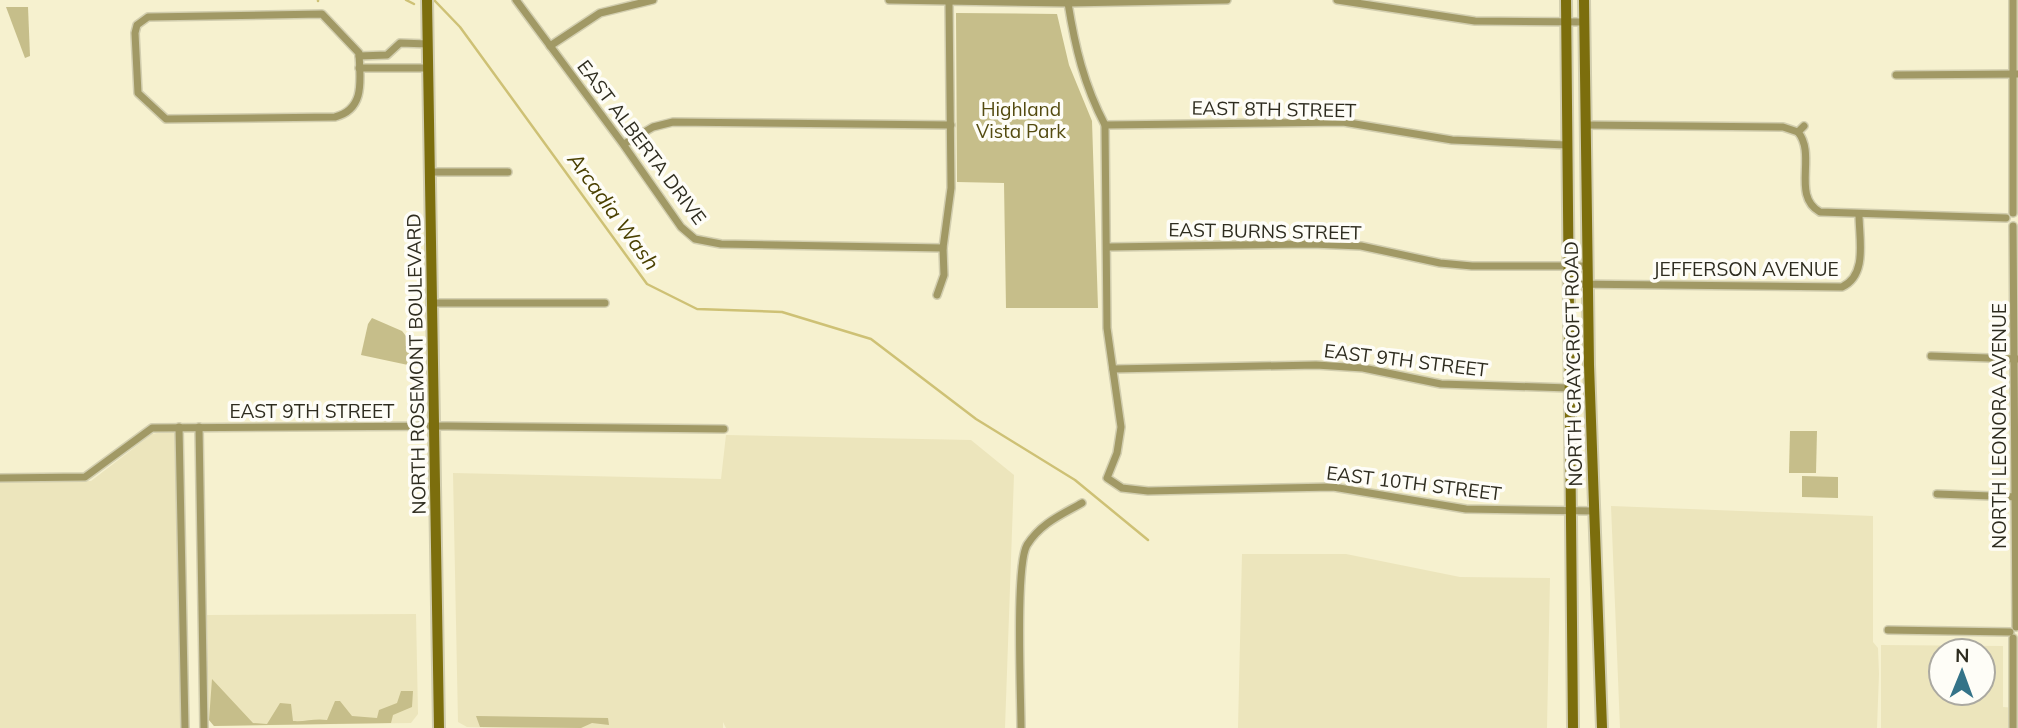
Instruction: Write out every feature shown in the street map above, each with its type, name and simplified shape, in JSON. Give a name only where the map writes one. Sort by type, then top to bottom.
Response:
[{"type":"main road","name":"NORTH CRAYCROFT ROAD","points":[[1566,0],[1573,728]]},
{"type":"main road","name":"NORTH CRAYCROFT ROAD","points":[[1584,0],[1588,285],[1602,728]]},
{"type":"main road","name":"NORTH ROSEMONT BOULEVARD","points":[[427,4],[439,728]]},
{"type":"street","name":"EAST ALBERTA DRIVE","points":[[516,0],[624,144],[681,227],[695,239],[721,244],[943,248]]},
{"type":"street","points":[[550,46],[600,13],[653,0]]},
{"type":"street","points":[[889,0],[1068,3],[1227,0]]},
{"type":"street","points":[[1337,0],[1475,21],[1584,22]]},
{"type":"street","points":[[1586,125],[1801,129],[1806,148],[1805,190],[1810,203],[1821,212],[2006,218],[2015,214],[2014,0]]},
{"type":"street","points":[[937,295],[944,275],[943,248],[951,188],[949,2]]},
{"type":"street","points":[[1068,3],[1076,55],[1091,97],[1105,125],[1107,328],[1113,369]]},
{"type":"street","points":[[321,14],[359,56],[359,68],[358,102],[351,111],[335,117],[166,119],[137,91],[137,26],[141,20],[154,15],[321,14]]},
{"type":"street","points":[[359,56],[387,55],[400,43],[428,44]]},
{"type":"street","points":[[393,50],[393,68]]},
{"type":"street","points":[[359,68],[429,68]]},
{"type":"street","points":[[1896,75],[2016,74]]},
{"type":"street","points":[[351,111],[356,118]]},
{"type":"street","points":[[624,144],[653,127],[673,122],[951,125]]},
{"type":"street","name":"EAST 8TH STREET","points":[[1105,125],[1343,122],[1452,140],[1567,145]]},
{"type":"street","points":[[430,172],[508,172]]},
{"type":"street","name":"JEFFERSON AVENUE","points":[[1570,284],[1842,286],[1850,283],[1859,271],[1858,215]]},
{"type":"street","points":[[2006,218],[2008,224],[2015,225]]},
{"type":"street","name":"NORTH LEONORA AVENUE","points":[[2013,728],[2015,225]]},
{"type":"street","name":"EAST BURNS STREET","points":[[1108,247],[1312,244],[1361,246],[1440,263],[1472,266],[1588,266]]},
{"type":"street","points":[[432,303],[605,303]]},
{"type":"street","points":[[1931,356],[2016,359]]},
{"type":"street","name":"EAST 9TH STREET","points":[[1113,369],[1316,365],[1363,368],[1453,385],[1569,388]]},
{"type":"street","name":"EAST 10TH STREET","points":[[1113,369],[1121,427],[1117,453],[1107,478],[1122,488],[1147,491],[1334,486],[1466,509],[1594,511]]},
{"type":"street","name":"EAST 9TH STREET","points":[[0,478],[85,477],[152,428],[435,426],[724,429]]},
{"type":"street","points":[[180,427],[185,728]]},
{"type":"street","points":[[199,427],[204,728]]},
{"type":"street","points":[[1937,494],[2016,497]]},
{"type":"street","points":[[1021,728],[1021,578],[1026,548],[1042,525],[1082,503]]},
{"type":"street","points":[[1888,630],[2015,632]]},
{"type":"shaded area","points":[[177,431],[182,728],[0,728],[0,482],[91,481],[152,434]]},
{"type":"shaded area","points":[[726,435],[971,440],[1014,475],[1005,728],[726,728],[723,722],[723,728],[511,728],[467,727],[458,722],[453,473],[721,479]]},
{"type":"shaded area","points":[[1611,506],[1873,516],[1873,642],[1878,648],[1879,674],[1877,728],[1620,728]]},
{"type":"shaded area","points":[[1242,554],[1346,554],[1460,577],[1550,578],[1547,728],[1238,728]]},
{"type":"shaded area","points":[[416,614],[418,714],[411,723],[214,726],[209,720],[207,615]]},
{"type":"shaded area","points":[[1881,645],[1927,645],[1927,707],[1997,707],[1997,646],[2003,646],[2003,707],[2018,708],[2018,728],[1881,728]]},
{"type":"green space","points":[[6,7],[28,7],[30,56],[25,58]]},
{"type":"green space","name":"Highland Vista Park","points":[[956,13],[1057,14],[1069,65],[1092,121],[1098,308],[1006,308],[1004,183],[957,182]]},
{"type":"green space","points":[[372,318],[402,331],[410,341],[408,365],[361,355],[368,324]]},
{"type":"green space","points":[[1790,431],[1817,431],[1816,473],[1789,473]]},
{"type":"green space","points":[[1802,476],[1838,477],[1838,498],[1802,497]]},
{"type":"green space","points":[[212,679],[253,723],[267,724],[280,703],[291,704],[293,721],[327,720],[335,701],[340,701],[352,716],[377,718],[379,710],[397,703],[401,691],[413,691],[412,707],[393,715],[391,723],[214,726],[209,720]]},
{"type":"green space","points":[[476,716],[608,718],[609,725],[592,723],[581,728],[480,727]]},
{"type":"waterway","points":[[406,0],[414,4]]},
{"type":"waterway","name":"Arcadia Wash","points":[[434,0],[460,27],[647,284],[697,309],[782,312],[871,339],[976,419],[1075,480],[1148,540]]}]
